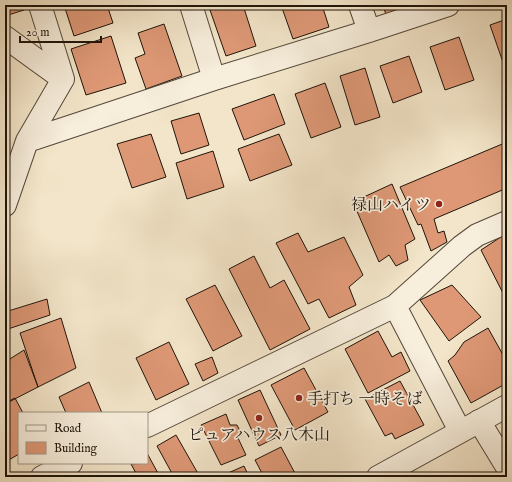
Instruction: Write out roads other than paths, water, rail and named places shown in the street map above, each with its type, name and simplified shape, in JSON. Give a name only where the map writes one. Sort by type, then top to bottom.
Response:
[{"type":"street","points":[[5,205],[27,141],[63,79],[40,5]]},
{"type":"street","points":[[191,5],[214,79]]},
{"type":"street","points":[[360,5],[368,31]]},
{"type":"street","points":[[27,141],[214,79],[448,5]]},
{"type":"street","points":[[5,37],[63,79]]},
{"type":"street","points":[[148,426],[394,306],[462,246],[477,235],[507,222]]},
{"type":"street","points":[[394,306],[460,431]]},
{"type":"street","points":[[378,477],[507,406]]},
{"type":"street","points":[[479,421],[507,467]]},
{"type":"street","points":[[42,477],[69,464]]},
{"type":"place","name":"禄山ハイツ","points":[[439,204]]},
{"type":"place","name":"手打ち 一時そば","points":[[299,398]]},
{"type":"place","name":"ピュアハウス八木山","points":[[259,418]]}]
